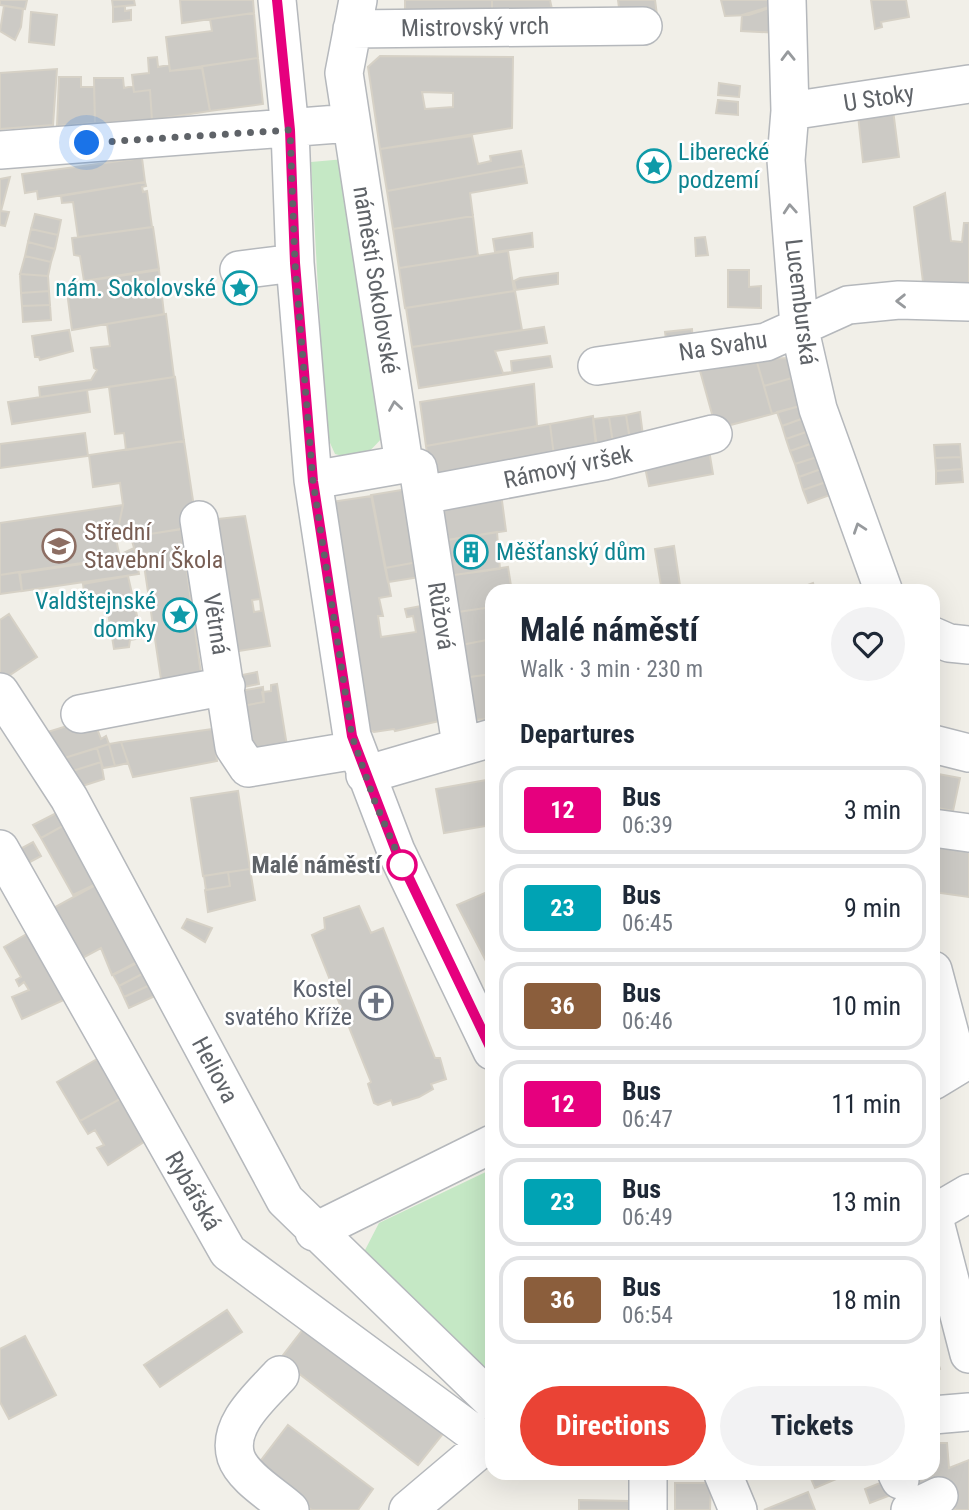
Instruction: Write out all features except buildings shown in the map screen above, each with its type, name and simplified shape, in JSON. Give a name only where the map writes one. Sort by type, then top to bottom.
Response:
[{"type":"street","points":[[277,0],[290,130],[295,263],[315,491],[360,762],[396,851],[485,1036]]},
{"type":"street","name":"Lucemburská","points":[[787,0],[790,111],[786,160],[799,326],[818,409],[881,584]]},
{"type":"street","name":"Mistrovský vrch","points":[[351,123],[344,73],[355,14],[643,26]]},
{"type":"street","name":"U Stoky","points":[[790,111],[969,84]]},
{"type":"street","points":[[0,150],[290,130],[351,123]]},
{"type":"street","name":"náměstí Sokolovské","points":[[351,123],[416,482]]},
{"type":"street","points":[[239,270],[295,263]]},
{"type":"street","name":"Na Svahu","points":[[597,366],[766,342],[848,305],[899,300],[969,302]]},
{"type":"street","name":"Rámový vršek","points":[[315,491],[604,461],[713,434]]},
{"type":"street","name":"Růžová","points":[[416,482],[476,742]]},
{"type":"street","name":"Větrná","points":[[200,520],[234,747],[248,768],[360,762]]},
{"type":"street","points":[[940,639],[969,645]]},
{"type":"street","name":"Větrná","points":[[80,715],[226,687]]},
{"type":"street","name":"Heliova","points":[[0,692],[69,798],[285,1200],[314,1232],[485,1394]]},
{"type":"street","points":[[360,762],[476,742]]},
{"type":"street","points":[[940,746],[969,753]]},
{"type":"street","points":[[940,829],[969,833]]},
{"type":"street","name":"Rybářská","points":[[0,849],[228,1252],[485,1438]]},
{"type":"street","points":[[940,1004],[953,1068]]},
{"type":"street","points":[[314,1232],[485,1147]]},
{"type":"street","points":[[940,1210],[969,1193]]},
{"type":"street","points":[[940,1241],[969,1354]]},
{"type":"street","points":[[279,1375],[245,1414],[236,1437],[236,1458],[251,1477],[290,1510]]},
{"type":"street","points":[[940,1415],[969,1412]]},
{"type":"street","points":[[408,1510],[485,1444]]},
{"type":"street","points":[[648,1480],[648,1510]]},
{"type":"street","points":[[726,1480],[738,1510]]},
{"type":"green space","points":[[345,159],[382,438],[366,454],[351,458],[335,454],[326,434],[311,162]]},
{"type":"green space","points":[[485,1172],[485,1380],[364,1252],[379,1223]]},
{"type":"bus line","name":"12","points":[[277,0],[290,130],[295,263],[313,481],[352,736],[375,802],[396,851],[485,1036]]},
{"type":"place","name":"Liberecké podzemí","points":[[654,166]]},
{"type":"place","name":"nám. Sokolovské","points":[[240,288]]},
{"type":"place","name":"Střední Stavební Škola","points":[[59,546]]},
{"type":"place","name":"Měšťanský dům","points":[[471,552]]},
{"type":"place","name":"Valdštejnské domky","points":[[180,615]]},
{"type":"place","name":"Malé náměstí","points":[[402,865]]},
{"type":"place","name":"Kostel svatého Kříže","points":[[376,1003]]},
{"type":"route","points":[[87,143],[290,130],[295,263],[313,481],[352,736],[375,802],[404,869],[402,865]]}]
